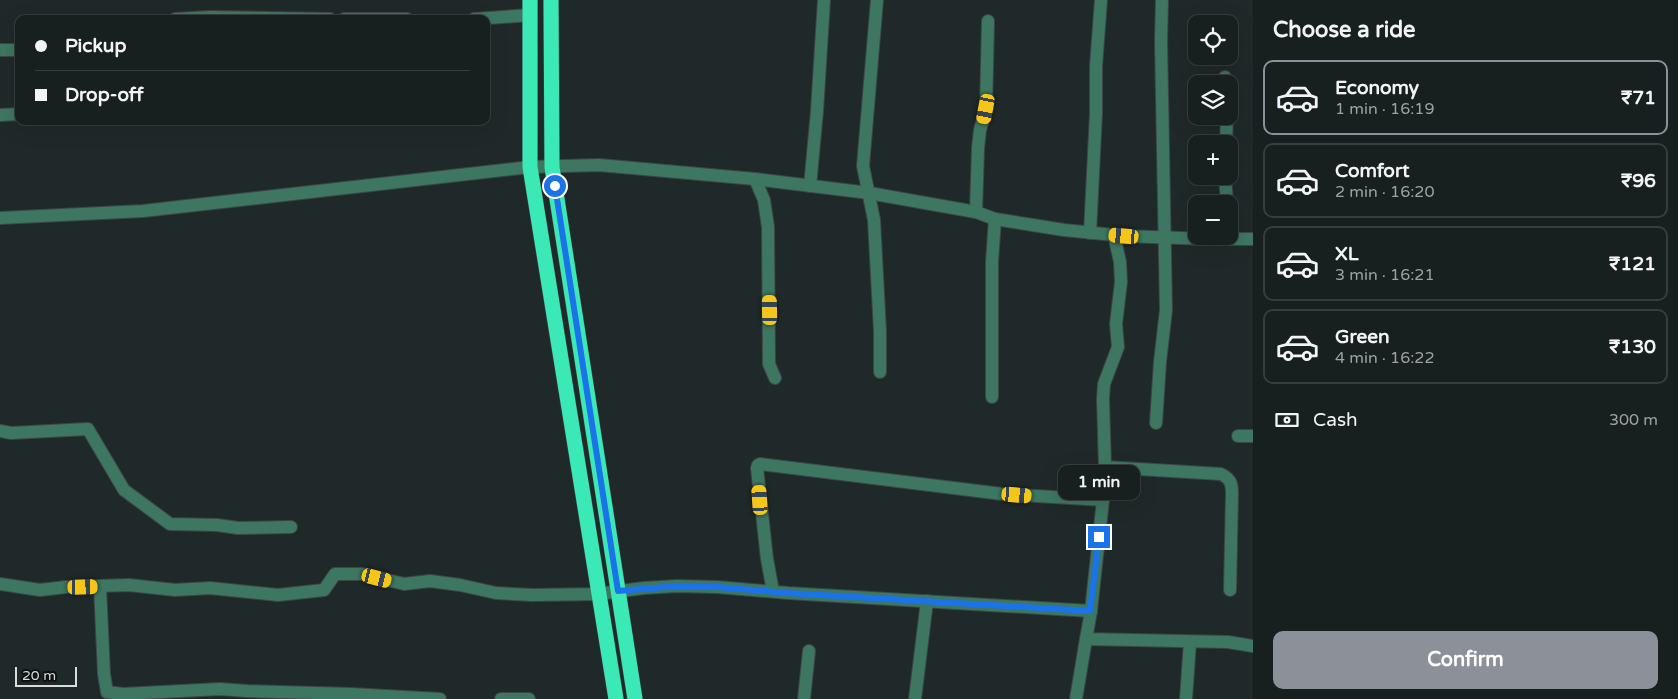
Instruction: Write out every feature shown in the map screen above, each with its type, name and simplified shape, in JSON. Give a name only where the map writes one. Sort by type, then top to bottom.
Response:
[{"type":"highway","points":[[551,0],[552,167],[635,699]]},
{"type":"highway","points":[[530,8],[530,168],[616,699]]},
{"type":"street","points":[[810,186],[824,0]]},
{"type":"street","points":[[877,0],[863,166],[874,220],[880,331],[880,372]]},
{"type":"street","points":[[1090,233],[1096,113],[1096,66],[1101,0]]},
{"type":"street","points":[[1156,423],[1166,310],[1162,0]]},
{"type":"street","points":[[490,16],[530,8]]},
{"type":"street","points":[[976,212],[978,148],[980,130],[986,109],[988,22]]},
{"type":"street","points":[[0,50],[15,50]]},
{"type":"street","points":[[0,115],[15,114]]},
{"type":"street","points":[[0,218],[143,211],[530,168],[599,165],[755,179],[869,192],[976,212],[995,219],[1090,233],[1188,238]]},
{"type":"street","points":[[755,179],[764,200],[768,227],[769,364],[775,378]]},
{"type":"street","points":[[992,397],[992,262],[995,219]]},
{"type":"street","points":[[1076,699],[1090,611],[1103,500],[1102,399],[1104,384],[1118,347],[1116,324],[1121,282],[1120,262],[1114,235]]},
{"type":"street","points":[[1238,239],[1253,239]]},
{"type":"street","points":[[0,431],[11,433],[88,429],[124,490],[170,524],[217,525],[238,528],[291,527]]},
{"type":"street","points":[[1238,436],[1253,436]]},
{"type":"street","points":[[773,591],[760,500],[757,468],[760,464],[1002,494],[1103,500]]},
{"type":"street","points":[[1104,467],[1221,474],[1227,477],[1232,483],[1230,590]]},
{"type":"street","points":[[0,584],[40,590],[66,587],[129,585],[175,590],[210,588],[278,595],[324,590],[335,574],[363,574],[404,584],[430,581],[496,593],[532,595],[598,594],[677,586],[717,587],[1090,611]]},
{"type":"street","points":[[100,587],[104,674],[107,692],[124,694],[220,689],[440,699]]},
{"type":"street","points":[[914,699],[927,601]]},
{"type":"street","points":[[1086,639],[1228,642],[1253,646]]},
{"type":"street","points":[[1186,699],[1190,642]]},
{"type":"street","points":[[804,699],[810,651]]},
{"type":"street","points":[[501,699],[529,699]]},
{"type":"route","points":[[555,186],[618,591],[677,586],[717,587],[1090,611],[1099,537]]}]
